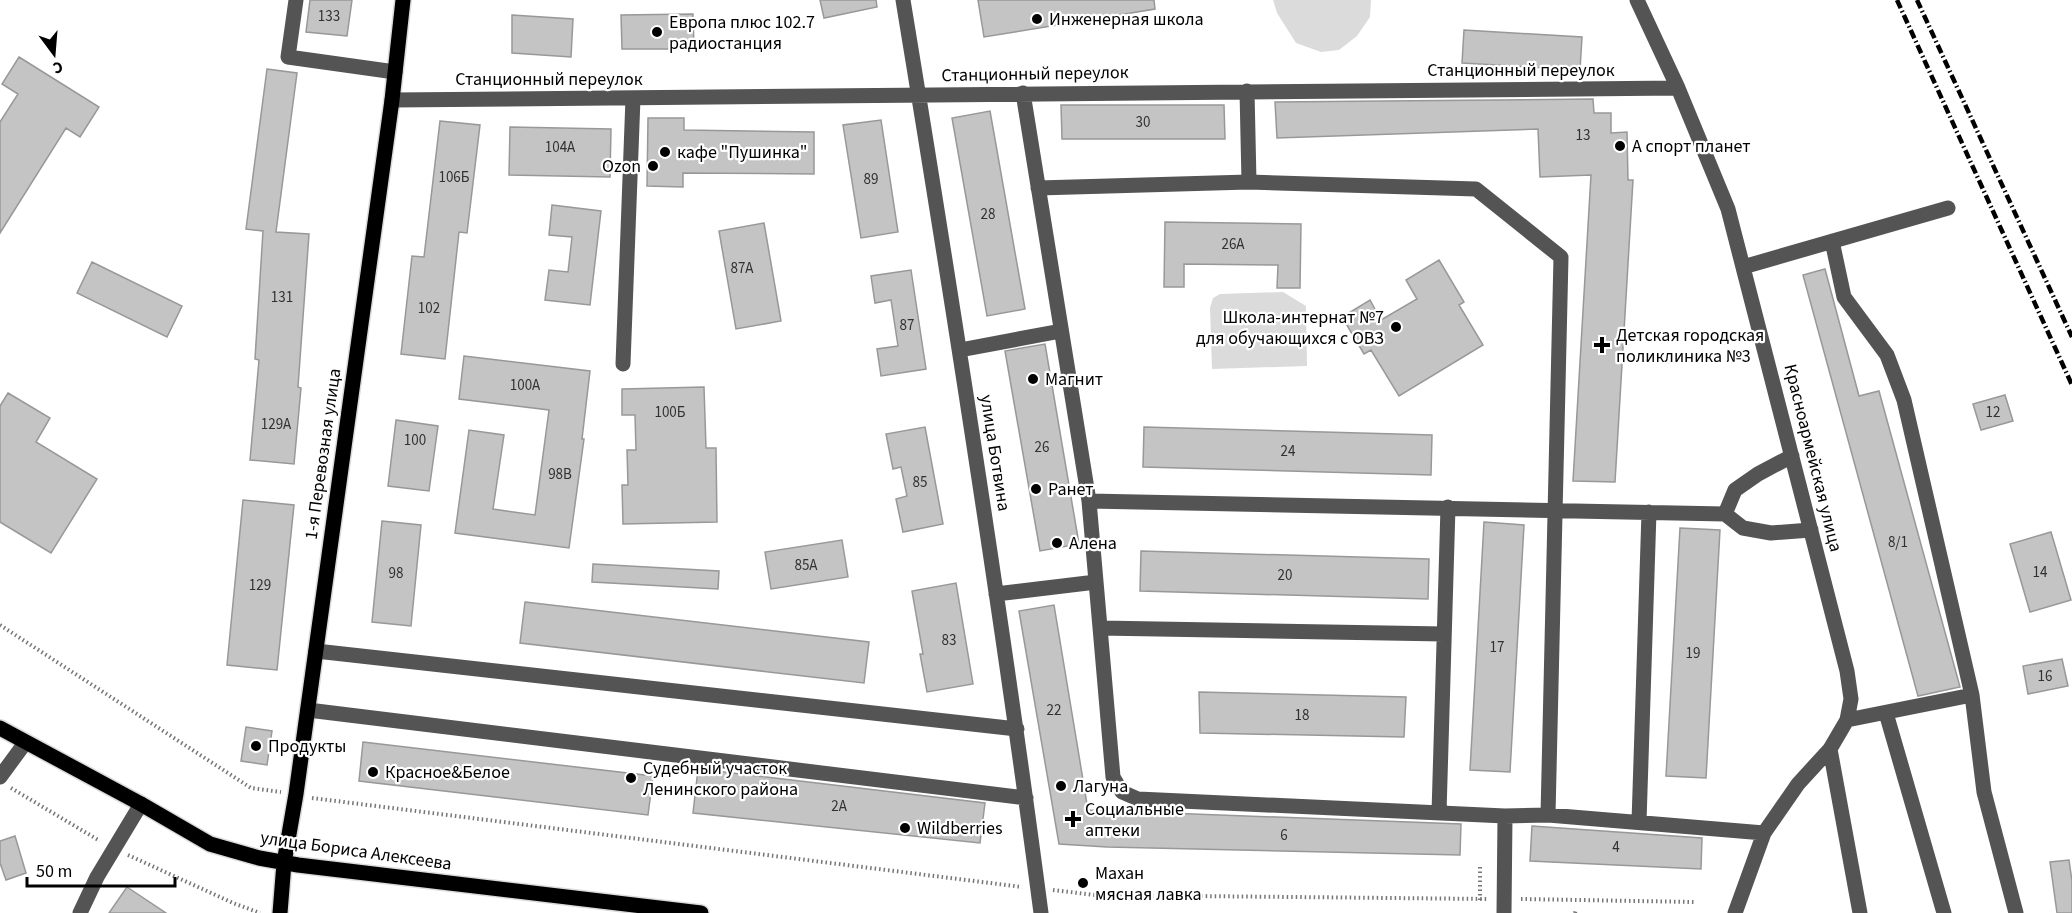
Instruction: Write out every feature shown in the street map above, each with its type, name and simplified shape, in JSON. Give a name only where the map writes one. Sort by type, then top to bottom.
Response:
[{"type":"main road","name":"1-я Перевозная улица","points":[[280,913],[285,863],[392,100],[403,0]]},
{"type":"main road","name":"улица Бориса Алексеева","points":[[0,728],[210,844],[259,858],[701,913]]},
{"type":"street","points":[[296,0],[288,57],[395,72]]},
{"type":"street","name":"улица Ботвина","points":[[903,0],[960,350],[1017,729],[1041,913]]},
{"type":"street","name":"Красноармейская улица","points":[[1637,0],[1678,88],[1728,209],[1847,671],[1851,699],[1847,720],[1830,748],[1798,784],[1764,833],[1735,913]]},
{"type":"street","name":"Станционный переулок","points":[[392,100],[1678,88]]},
{"type":"street","points":[[1247,91],[1249,182]]},
{"type":"street","points":[[1023,93],[1089,501],[1113,777],[1122,792],[1138,799],[1505,816],[1548,815],[1764,833]]},
{"type":"street","points":[[623,364],[633,98]]},
{"type":"street","points":[[1038,188],[1249,182],[1476,189],[1561,257],[1548,815]]},
{"type":"street","points":[[1743,267],[1948,208]]},
{"type":"street","points":[[1832,242],[1844,297],[1887,354],[1904,400],[1972,695],[1984,792],[2016,913]]},
{"type":"street","points":[[960,350],[1061,330]]},
{"type":"street","points":[[1725,514],[1735,490],[1758,474],[1792,456]]},
{"type":"street","points":[[1089,501],[1725,514],[1743,528],[1771,533],[1811,530]]},
{"type":"street","points":[[1439,813],[1448,507]]},
{"type":"street","points":[[1639,822],[1649,512]]},
{"type":"street","points":[[996,594],[1096,582]]},
{"type":"street","points":[[1100,628],[1444,634]]},
{"type":"street","points":[[316,651],[1017,729]]},
{"type":"street","points":[[1847,720],[1972,695]]},
{"type":"street","points":[[308,710],[1026,798]]},
{"type":"street","points":[[1886,713],[1944,913]]},
{"type":"street","points":[[0,777],[25,743]]},
{"type":"street","points":[[1830,748],[1860,913]]},
{"type":"street","points":[[80,913],[98,877],[141,804]]},
{"type":"street","points":[[1504,906],[1505,816]]},
{"type":"path","points":[[0,625],[251,788],[361,805],[1095,895],[1480,900],[1504,906],[1694,902]]},
{"type":"path","points":[[1480,864],[1480,900]]},
{"type":"shaded area","points":[[1273,0],[1371,0],[1370,17],[1357,36],[1339,50],[1321,52],[1296,43],[1277,13]]},
{"type":"shaded area","points":[[1283,292],[1306,306],[1307,366],[1212,369],[1210,308],[1213,298],[1220,294]]},
{"type":"building","points":[[310,0],[352,0],[347,36],[306,32]]},
{"type":"building","points":[[820,0],[876,0],[877,7],[824,18]]},
{"type":"building","name":"Инженерная школа","points":[[978,0],[1154,0],[1155,9],[984,37]]},
{"type":"building","name":"Европа плюс 102.7 радиостанция","points":[[693,14],[694,49],[622,49],[621,15]]},
{"type":"building","points":[[512,15],[573,19],[571,57],[512,53]]},
{"type":"building","points":[[1464,30],[1582,37],[1580,70],[1462,63]]},
{"type":"building","points":[[19,57],[99,107],[80,137],[66,128],[0,233],[0,122],[18,94],[2,84]]},
{"type":"building","points":[[267,69],[297,73],[276,232],[309,234],[298,387],[301,388],[294,464],[250,460],[259,360],[255,359],[263,231],[246,229]]},
{"type":"building","points":[[1593,99],[1594,113],[1611,113],[1611,133],[1627,132],[1628,180],[1633,180],[1615,482],[1573,481],[1591,175],[1540,177],[1538,129],[1277,138],[1275,102]]},
{"type":"building","points":[[1061,105],[1224,105],[1225,139],[1062,139]]},
{"type":"building","points":[[990,111],[1025,309],[987,316],[952,118]]},
{"type":"building","points":[[648,118],[684,118],[684,130],[814,132],[814,174],[683,173],[683,187],[647,186]]},
{"type":"building","points":[[881,120],[898,232],[861,238],[843,125]]},
{"type":"building","points":[[440,121],[480,125],[467,233],[459,232],[445,359],[401,354],[412,256],[424,257]]},
{"type":"building","points":[[510,127],[611,129],[610,177],[509,175]]},
{"type":"building","points":[[552,205],[601,211],[590,305],[545,300],[549,270],[568,272],[572,237],[549,235]]},
{"type":"building","points":[[1165,222],[1301,224],[1300,288],[1277,288],[1278,265],[1184,264],[1184,287],[1164,287]]},
{"type":"building","points":[[764,223],[781,321],[736,329],[719,231]]},
{"type":"building","name":"Школа-интернат №7 для обучающихся с ОВЗ","points":[[1439,260],[1464,302],[1459,305],[1483,345],[1399,396],[1371,350],[1364,354],[1342,317],[1370,300],[1381,320],[1417,299],[1406,280]]},
{"type":"building","points":[[92,262],[182,306],[167,337],[77,293]]},
{"type":"building","points":[[1825,269],[1859,396],[1879,391],[1960,687],[1918,696],[1803,275]]},
{"type":"building","points":[[911,270],[926,369],[881,376],[877,349],[898,346],[891,300],[875,303],[871,276]]},
{"type":"building","points":[[1045,344],[1079,544],[1040,551],[1005,351]]},
{"type":"building","points":[[464,356],[590,371],[582,439],[584,439],[569,548],[455,533],[469,430],[504,435],[493,509],[535,515],[549,410],[459,399]]},
{"type":"building","points":[[704,387],[706,448],[716,448],[717,522],[623,524],[622,485],[628,485],[627,450],[636,450],[635,415],[622,415],[622,389]]},
{"type":"building","points":[[8,393],[50,418],[36,442],[97,479],[51,553],[0,522],[0,406]]},
{"type":"building","points":[[2005,395],[2013,421],[1981,430],[1973,404]]},
{"type":"building","points":[[396,420],[438,426],[429,491],[388,486]]},
{"type":"building","points":[[925,427],[943,524],[903,532],[896,499],[907,496],[901,467],[893,469],[886,434]]},
{"type":"building","points":[[1144,427],[1432,435],[1431,475],[1143,467]]},
{"type":"building","points":[[243,500],[294,505],[277,670],[227,665]]},
{"type":"building","points":[[382,521],[421,525],[411,626],[372,622]]},
{"type":"building","points":[[1484,522],[1524,525],[1510,772],[1470,770]]},
{"type":"building","points":[[1680,528],[1720,530],[1706,778],[1666,776]]},
{"type":"building","points":[[2051,532],[2071,600],[2030,612],[2010,544]]},
{"type":"building","points":[[842,540],[848,577],[771,589],[765,552]]},
{"type":"building","points":[[1141,551],[1429,559],[1428,599],[1140,591]]},
{"type":"building","points":[[593,564],[719,571],[718,589],[592,582]]},
{"type":"building","points":[[956,583],[973,684],[927,692],[912,591]]},
{"type":"building","points":[[525,602],[869,642],[864,683],[520,643]]},
{"type":"building","points":[[1054,605],[1088,810],[1461,824],[1460,855],[1059,844],[1019,611]]},
{"type":"building","points":[[2062,659],[2068,686],[2028,694],[2023,666]]},
{"type":"building","points":[[1199,692],[1406,697],[1404,737],[1200,733]]},
{"type":"building","name":"Продукты","points":[[246,727],[272,731],[267,765],[241,761]]},
{"type":"building","points":[[363,742],[653,776],[648,815],[359,781]]},
{"type":"building","points":[[698,769],[985,803],[980,843],[693,813]]},
{"type":"building","points":[[1532,826],[1702,838],[1701,869],[1530,861]]},
{"type":"building","points":[[15,836],[26,873],[6,880],[0,863],[0,841]]},
{"type":"building","points":[[2069,860],[2072,881],[2072,913],[2057,913],[2050,862]]},
{"type":"building","points":[[127,887],[166,913],[109,913]]},
{"type":"railway","points":[[1897,0],[2072,385]]},
{"type":"railway","points":[[1917,0],[2072,337]]},
{"type":"place","name":"Инженерная школа","points":[[1037,19]]},
{"type":"place","name":"Европа плюс 102.7 радиостанция","points":[[657,32]]},
{"type":"place","name":"А спорт планет","points":[[1620,146]]},
{"type":"place","name":"кафе \"Пушинка\"","points":[[665,152]]},
{"type":"place","name":"Ozon","points":[[653,166]]},
{"type":"place","name":"Школа-интернат №7 для обучающихся с ОВЗ","points":[[1396,327]]},
{"type":"place","name":"Детская городская поликлиника №3","points":[[1602,345]]},
{"type":"place","name":"Магнит","points":[[1033,379]]},
{"type":"place","name":"Ранет","points":[[1036,489]]},
{"type":"place","name":"Алена","points":[[1057,543]]},
{"type":"place","name":"Продукты","points":[[256,746]]},
{"type":"place","name":"Красное&Белое","points":[[373,772]]},
{"type":"place","name":"Судебный участок Ленинского района","points":[[631,778]]},
{"type":"place","name":"Лагуна","points":[[1061,786]]},
{"type":"place","name":"Социальные аптеки","points":[[1073,819]]},
{"type":"place","name":"Wildberries","points":[[905,828]]},
{"type":"place","name":"Махан мясная лавка","points":[[1083,883]]}]
